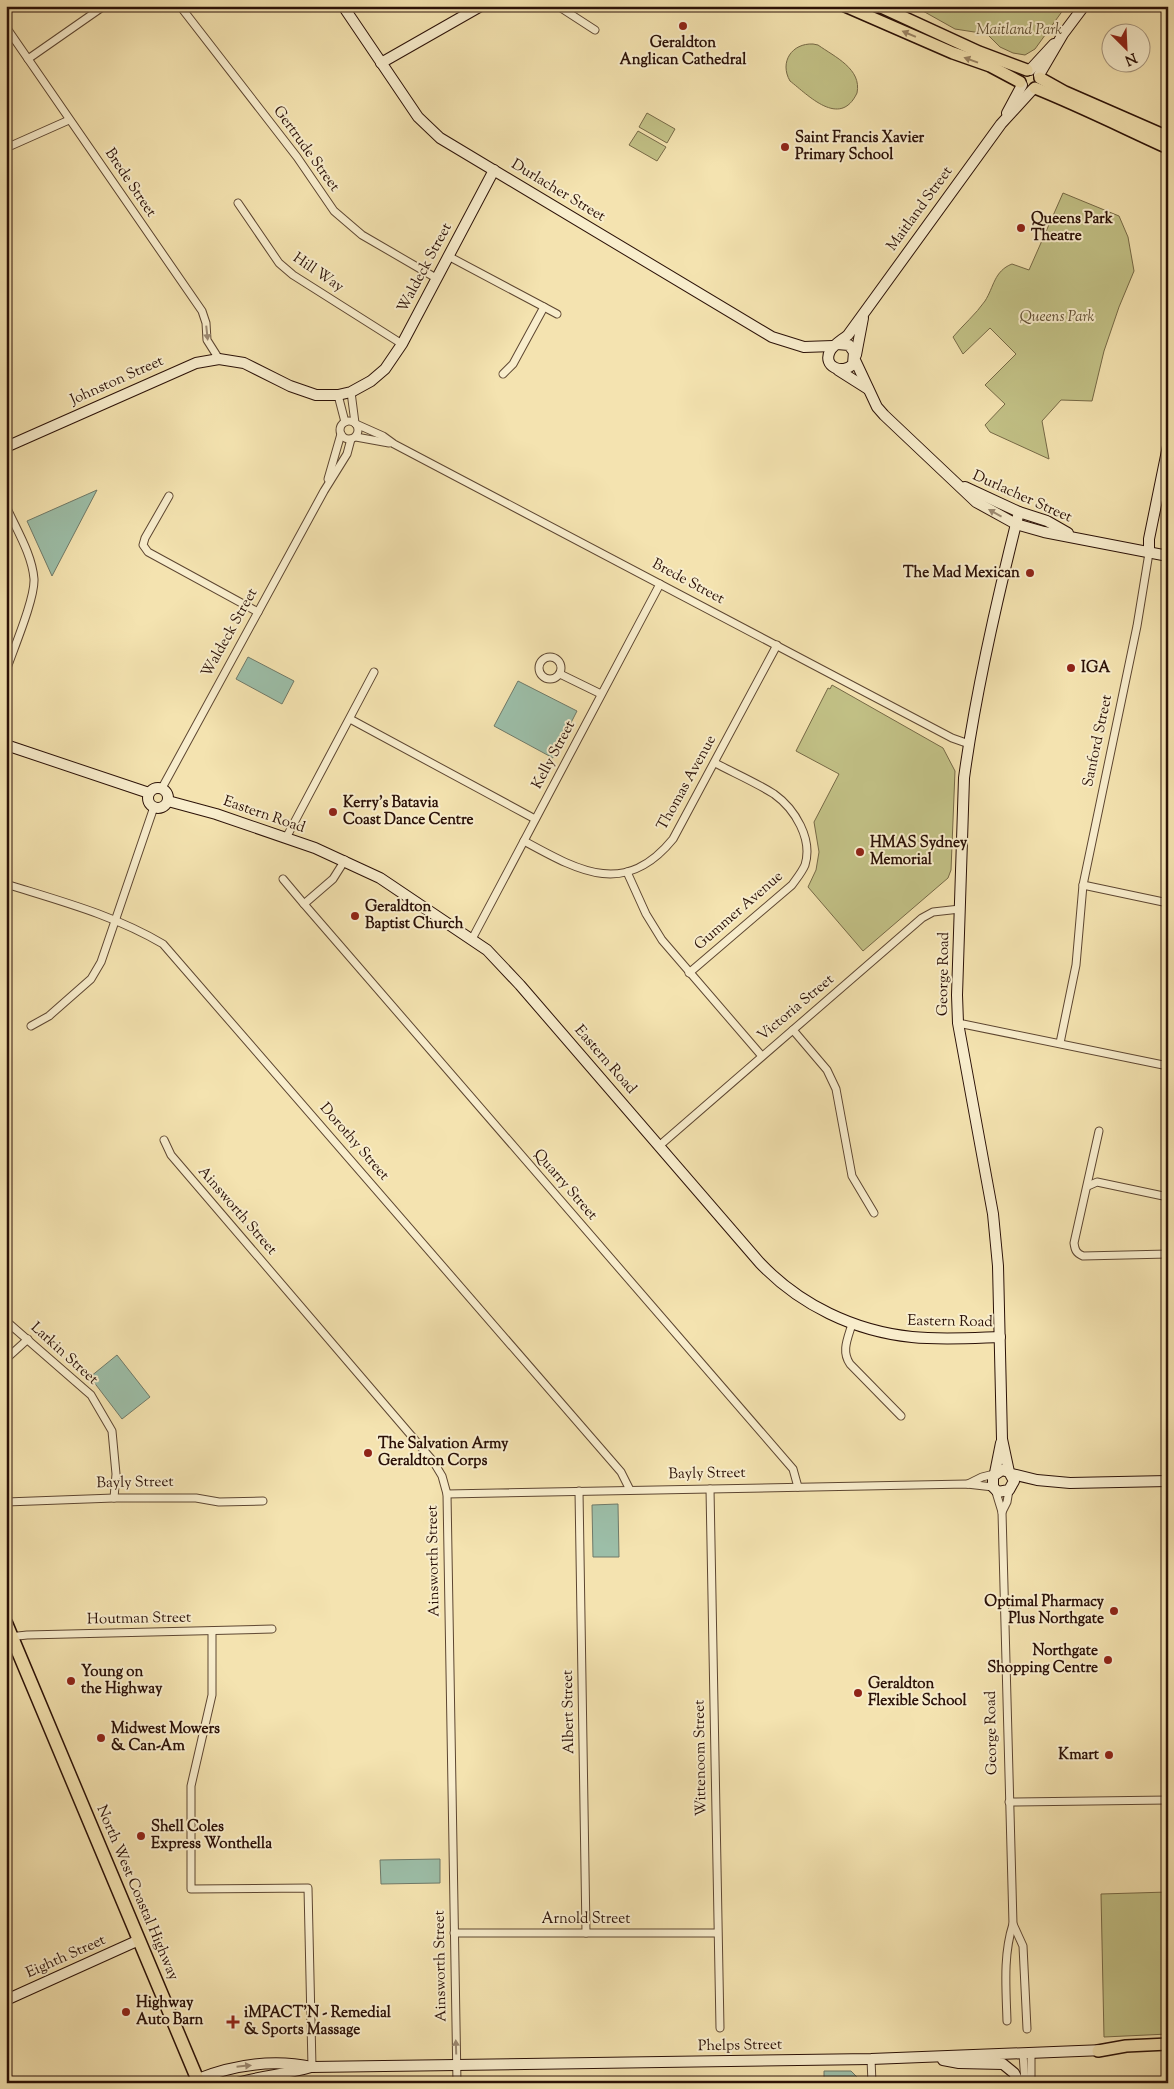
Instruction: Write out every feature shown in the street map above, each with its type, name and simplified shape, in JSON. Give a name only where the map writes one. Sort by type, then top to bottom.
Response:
[{"type":"highway","name":"North West Coastal Highway","points":[[6,1623],[8,1639],[80,1799],[198,2081]]},
{"type":"main road","name":"Durlacher Street","points":[[342,6],[418,117],[440,138],[772,337],[804,347],[829,361]]},
{"type":"main road","points":[[381,63],[482,6]]},
{"type":"main road","points":[[846,6],[953,53],[1065,92],[1168,137]]},
{"type":"main road","points":[[879,6],[979,52],[1085,112],[1168,148]]},
{"type":"main road","name":"Maitland Street","points":[[835,345],[848,335],[1084,6]]},
{"type":"main road","name":"Waldeck Street","points":[[351,392],[371,381],[385,369],[402,344],[494,170]]},
{"type":"main road","name":"Maitland Street","points":[[855,358],[864,312]]},
{"type":"main road","name":"Durlacher Street","points":[[804,347],[835,345]]},
{"type":"main road","points":[[835,345],[849,345],[855,358],[846,369],[838,370],[829,361],[829,353],[835,345]]},
{"type":"main road","name":"Durlacher Street","points":[[855,358],[877,407],[890,422],[976,502],[1016,524],[1044,532],[1168,556]]},
{"type":"main road","name":"Johnston Street","points":[[6,447],[196,363],[219,359],[244,363],[290,386],[316,395],[338,395]]},
{"type":"main road","name":"Durlacher Street","points":[[838,370],[868,389]]},
{"type":"main road","points":[[338,395],[351,392]]},
{"type":"main road","name":"Sanford Street","points":[[1149,553],[1149,540],[1168,446]]},
{"type":"main road","name":"Durlacher Street","points":[[957,484],[1019,512],[1047,521],[1074,537]]},
{"type":"main road","name":"George Road","points":[[1010,1473],[1002,1439],[998,1266],[993,1214],[958,1023],[957,995],[964,778],[969,744],[1019,512]]},
{"type":"main road","points":[[6,745],[149,793]]},
{"type":"main road","points":[[156,788],[162,788],[167,792],[168,801],[161,808],[154,807],[148,800],[149,793],[156,788]]},
{"type":"main road","name":"Eastern Road","points":[[168,801],[216,814],[344,860],[380,878],[487,950],[520,984],[772,1276],[809,1303],[852,1324],[913,1338],[1000,1337]]},
{"type":"main road","name":"George Road","points":[[995,1474],[1002,1439]]},
{"type":"main road","points":[[1037,1480],[1002,1492],[994,1488],[992,1479],[995,1474],[1002,1470],[1037,1480],[1070,1483],[1168,1481]]},
{"type":"main road","points":[[1010,1473],[1014,1481],[1010,1489]]},
{"type":"main road","name":"Eighth Street","points":[[6,2000],[138,1940]]},
{"type":"main road","points":[[1098,2050],[1126,2046],[1168,2044]]},
{"type":"main road","name":"Phelps Street","points":[[198,2081],[240,2066],[284,2064],[312,2067],[871,2058],[1168,2049]]},
{"type":"main road","points":[[927,2057],[959,2064],[1003,2064],[1014,2073],[1019,2083]]},
{"type":"main road","name":"Phelps Street","points":[[237,2083],[264,2076],[292,2073],[312,2067]]},
{"type":"street","points":[[28,58],[104,6]]},
{"type":"street","name":"Gertrude Street","points":[[180,6],[297,157],[334,211],[362,234],[436,278]]},
{"type":"street","points":[[558,6],[595,30]]},
{"type":"street","name":"Brede Street","points":[[6,26],[202,311],[206,322],[208,340],[219,359]]},
{"type":"street","points":[[6,148],[69,120]]},
{"type":"street","name":"Hill Way","points":[[238,203],[279,263],[293,275],[402,344]]},
{"type":"street","points":[[448,256],[557,314]]},
{"type":"street","points":[[503,374],[513,364],[544,307]]},
{"type":"street","points":[[345,422],[340,429],[341,434],[345,439],[353,438],[358,429],[355,424],[351,392]]},
{"type":"street","points":[[338,395],[345,422]]},
{"type":"street","points":[[345,422],[355,424]]},
{"type":"street","name":"Brede Street","points":[[355,424],[383,436],[394,444],[952,738],[969,744]]},
{"type":"street","name":"Waldeck Street","points":[[324,491],[341,434]]},
{"type":"street","name":"Brede Street","points":[[353,438],[394,444]]},
{"type":"street","name":"Waldeck Street","points":[[162,788],[324,491],[347,454],[353,438]]},
{"type":"street","points":[[169,496],[145,538],[143,545],[148,552],[258,612]]},
{"type":"street","points":[[6,506],[31,562],[34,580],[31,597],[6,671]]},
{"type":"street","name":"Sanford Street","points":[[1060,1043],[1076,965],[1083,885],[1137,626],[1149,553]]},
{"type":"street","name":"Kelly Street","points":[[472,939],[660,584]]},
{"type":"street","name":"Thomas Avenue","points":[[524,841],[571,866],[604,875],[627,872],[654,860],[673,839],[715,764],[777,645]]},
{"type":"street","points":[[286,838],[374,672]]},
{"type":"street","points":[[560,674],[601,694]]},
{"type":"street","points":[[350,720],[535,820]]},
{"type":"street","name":"Gummer Avenue","points":[[689,973],[792,884],[804,867],[806,858],[805,836],[800,824],[786,805],[775,795],[715,764]]},
{"type":"street","points":[[31,1026],[49,1016],[91,979],[101,962],[154,807]]},
{"type":"street","points":[[304,904],[333,879],[344,860]]},
{"type":"street","points":[[627,872],[653,927],[689,973],[761,1055]]},
{"type":"street","name":"Quarry Street","points":[[283,879],[793,1470],[798,1487]]},
{"type":"street","name":"Dorothy Street","points":[[6,884],[134,927],[163,944],[622,1472],[630,1490]]},
{"type":"street","points":[[1083,885],[1168,903]]},
{"type":"street","name":"Victoria Street","points":[[659,1146],[761,1055],[793,1030],[922,918],[933,912],[960,909]]},
{"type":"street","points":[[958,1023],[1168,1066]]},
{"type":"street","points":[[793,1030],[828,1070],[836,1089],[852,1176],[874,1213]]},
{"type":"street","points":[[1099,1131],[1074,1249],[1077,1254],[1083,1256],[1168,1253]]},
{"type":"street","name":"Ainsworth Street","points":[[164,1140],[171,1155],[433,1461],[442,1476],[447,1494],[457,2083]]},
{"type":"street","points":[[1088,1186],[1097,1182],[1168,1197]]},
{"type":"street","name":"Larkin Street","points":[[6,1321],[91,1395],[112,1431],[116,1474],[114,1498]]},
{"type":"street","points":[[852,1324],[844,1351],[846,1358],[901,1416]]},
{"type":"street","points":[[6,1359],[28,1339]]},
{"type":"street","name":"Bayly Street","points":[[967,1484],[982,1477],[995,1474]]},
{"type":"street","name":"Bayly Street","points":[[447,1494],[967,1484],[994,1488]]},
{"type":"street","name":"George Road","points":[[994,1488],[1002,1512],[1013,1924],[1008,1940],[1005,1977],[1007,2021]]},
{"type":"street","name":"Wittenoom Street","points":[[710,1489],[720,2028]]},
{"type":"street","name":"George Road","points":[[1002,1512],[1010,1489]]},
{"type":"street","name":"Albert Street","points":[[579,1491],[586,1933]]},
{"type":"street","name":"Bayly Street","points":[[6,1502],[114,1498],[196,1498],[219,1502],[263,1501]]},
{"type":"street","name":"Houtman Street","points":[[8,1639],[272,1629]]},
{"type":"street","points":[[212,1631],[212,1695],[191,1786],[191,1889],[308,1888],[312,2067]]},
{"type":"street","points":[[1009,1802],[1168,1800]]},
{"type":"street","name":"George Road","points":[[1013,1924],[1023,1946],[1027,2029]]},
{"type":"street","name":"Arnold Street","points":[[454,1933],[718,1932]]},
{"type":"street","points":[[1025,2083],[1027,2054]]},
{"type":"street","points":[[1027,2054],[1031,2083]]},
{"type":"street","points":[[871,2058],[872,2083]]},
{"type":"green space","name":"Maitland Park","points":[[914,6],[1066,6],[1035,49],[1025,55],[1013,53],[1000,47],[987,34],[955,29]]},
{"type":"green space","points":[[813,44],[818,45],[839,59],[851,70],[855,77],[857,93],[850,103],[842,108],[833,109],[824,106],[790,81],[786,67],[790,55],[799,47]]},
{"type":"green space","points":[[647,113],[675,129],[667,143],[639,127]]},
{"type":"green space","points":[[638,131],[666,147],[657,161],[629,145]]},
{"type":"green space","name":"Queens Park","points":[[1063,193],[1119,216],[1128,237],[1134,271],[1104,351],[1092,401],[1061,400],[1042,421],[1049,459],[990,432],[985,425],[1005,404],[985,385],[1016,354],[990,328],[963,354],[953,337],[985,301],[1001,271],[1012,264],[1029,270]]},
{"type":"green space","points":[[832,685],[943,748],[955,771],[951,870],[948,878],[863,951],[808,887],[816,870],[819,852],[814,822],[839,774],[796,751],[828,688],[830,689]]},
{"type":"green space","points":[[1168,1892],[1168,2034],[1104,2037],[1101,1894]]},
{"type":"shaded area","points":[[97,490],[52,576],[27,521]]},
{"type":"shaded area","points":[[248,657],[294,681],[282,704],[236,679]]},
{"type":"shaded area","points":[[518,681],[577,711],[553,758],[494,726]]},
{"type":"shaded area","points":[[117,1355],[150,1397],[122,1419],[90,1377]]},
{"type":"shaded area","points":[[618,1504],[619,1557],[593,1557],[592,1505]]},
{"type":"shaded area","points":[[440,1859],[440,1883],[381,1884],[380,1860]]},
{"type":"shaded area","points":[[824,2071],[851,2071],[859,2079],[859,2083],[824,2083]]},
{"type":"place","name":"Geraldton Anglican Cathedral","points":[[683,26]]},
{"type":"place","name":"Saint Francis Xavier Primary School","points":[[785,147]]},
{"type":"place","name":"Queens Park Theatre","points":[[1021,228]]},
{"type":"place","name":"The Mad Mexican","points":[[1030,573]]},
{"type":"place","name":"IGA","points":[[1071,668]]},
{"type":"place","name":"Kerry's Batavia Coast Dance Centre","points":[[333,812]]},
{"type":"place","name":"HMAS Sydney Memorial","points":[[860,852]]},
{"type":"place","name":"Geraldton Baptist Church","points":[[355,916]]},
{"type":"place","name":"The Salvation Army Geraldton Corps","points":[[368,1453]]},
{"type":"place","name":"Optimal Pharmacy Plus Northgate","points":[[1114,1611]]},
{"type":"place","name":"Northgate Shopping Centre","points":[[1108,1660]]},
{"type":"place","name":"Young on the Highway","points":[[71,1681]]},
{"type":"place","name":"Geraldton Flexible School","points":[[858,1693]]},
{"type":"place","name":"Midwest Mowers & Can-Am","points":[[101,1738]]},
{"type":"place","name":"Kmart","points":[[1109,1755]]},
{"type":"place","name":"Shell Coles Express Wonthella","points":[[141,1836]]},
{"type":"place","name":"Highway Auto Barn","points":[[126,2012]]},
{"type":"place","name":"iMPACT'N - Remedial & Sports Massage","points":[[233,2022]]}]
